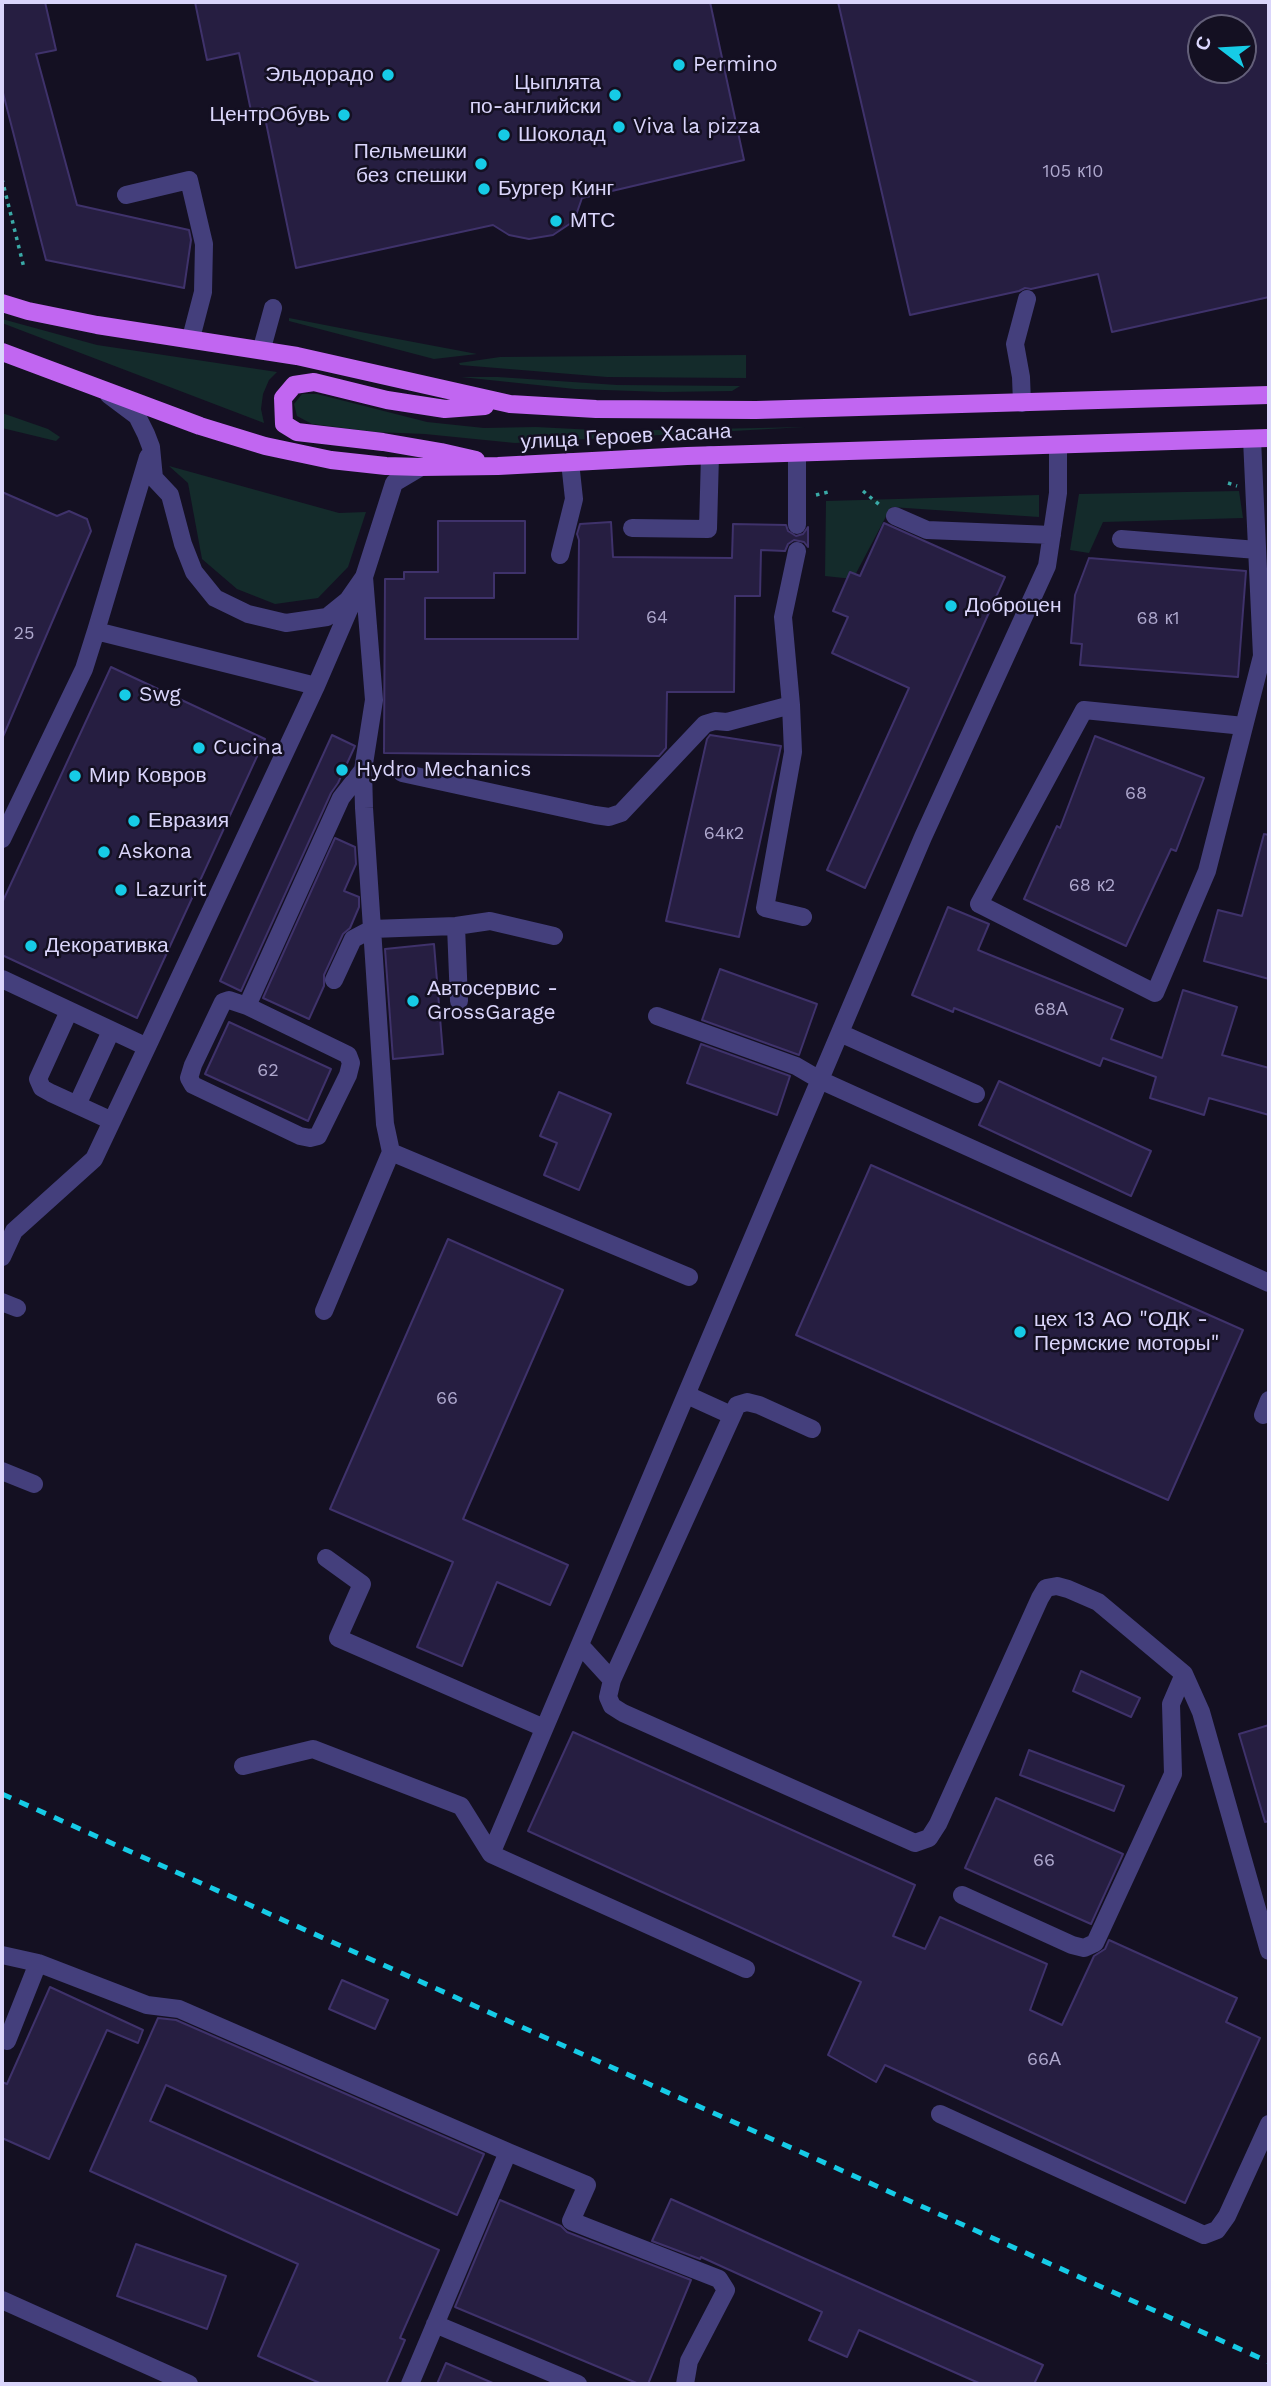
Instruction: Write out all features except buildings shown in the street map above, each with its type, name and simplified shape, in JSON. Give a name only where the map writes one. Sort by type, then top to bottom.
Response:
[{"type":"main road","name":"улица Героев Хасана","points":[[2,303],[97,325],[261,348],[510,404],[596,409],[756,410],[1269,396]]},
{"type":"main road","name":"улица Героев Хасана","points":[[2,352],[200,426],[265,446],[331,460],[421,467],[498,466],[710,455],[1261,439]]},
{"type":"main road","points":[[498,466],[441,452],[297,432],[284,425],[283,398],[294,385],[314,382],[387,400],[445,409],[510,404]]},
{"type":"lane","points":[[126,195],[189,180],[204,244],[202,292],[191,338]]},
{"type":"lane","points":[[1022,403],[1015,344],[1027,299]]},
{"type":"lane","points":[[261,348],[273,308]]},
{"type":"lane","points":[[105,392],[137,416],[151,447],[154,478],[170,495],[183,544],[194,572],[215,598],[248,614],[286,623],[327,617],[348,600],[363,577]]},
{"type":"lane","points":[[1244,726],[1084,710],[979,904],[1156,993],[1207,871],[1262,656],[1257,550],[1261,439]]},
{"type":"lane","points":[[491,1854],[923,837],[1047,566],[1058,493],[1058,446]]},
{"type":"lane","points":[[2,839],[84,668],[151,447]]},
{"type":"lane","points":[[797,453],[797,525]]},
{"type":"lane","points":[[632,528],[708,529],[710,455]]},
{"type":"lane","points":[[561,555],[574,499],[570,463]]},
{"type":"lane","points":[[2,1257],[14,1231],[94,1159],[316,686],[363,577],[394,483],[421,467]]},
{"type":"lane","points":[[895,516],[927,530],[1052,535]]},
{"type":"lane","points":[[1121,540],[1257,550]]},
{"type":"lane","points":[[797,551],[783,617],[793,752],[765,908],[803,917]]},
{"type":"lane","points":[[324,1311],[391,1152],[385,1124],[364,808],[363,770],[374,700],[363,577]]},
{"type":"lane","points":[[96,631],[316,686]]},
{"type":"lane","points":[[402,773],[609,817],[621,813],[705,724],[727,722],[791,705]]},
{"type":"lane","points":[[247,1006],[341,798],[363,770]]},
{"type":"lane","points":[[334,980],[353,939],[372,929],[456,926],[490,921],[554,936]]},
{"type":"lane","points":[[456,926],[459,1001]]},
{"type":"lane","points":[[2,979],[147,1047]]},
{"type":"lane","points":[[229,1000],[247,1006],[348,1055],[351,1063],[348,1075],[318,1136],[300,1136],[193,1085],[189,1078],[223,1002],[229,1000]]},
{"type":"lane","points":[[69,1011],[38,1079],[42,1088],[112,1121]]},
{"type":"lane","points":[[657,1016],[796,1066],[820,1080],[1269,1283]]},
{"type":"lane","points":[[77,1105],[111,1031]]},
{"type":"lane","points":[[840,1033],[976,1094]]},
{"type":"lane","points":[[391,1152],[689,1277]]},
{"type":"lane","points":[[687,1395],[731,1415]]},
{"type":"lane","points":[[812,1429],[747,1402],[737,1405],[612,1680],[608,1696],[612,1706],[915,1843],[929,1838],[938,1824],[1046,1588],[1057,1586],[1068,1589],[1098,1602],[1184,1674],[1201,1712],[1269,1951]]},
{"type":"lane","points":[[2,1471],[34,1484]]},
{"type":"lane","points":[[326,1558],[362,1584],[338,1638],[544,1728]]},
{"type":"lane","points":[[580,1646],[612,1680]]},
{"type":"lane","points":[[962,1895],[1072,1945],[1084,1948],[1095,1942],[1173,1774],[1171,1704],[1184,1674]]},
{"type":"lane","points":[[243,1766],[313,1749],[461,1806],[491,1854],[746,1969]]},
{"type":"lane","points":[[2,1955],[38,1963],[147,2005],[179,2009],[587,2185],[570,2221],[719,2279],[726,2290],[689,2361],[685,2384]]},
{"type":"lane","points":[[2,2039],[7,2042],[38,1963]]},
{"type":"lane","points":[[940,2114],[1205,2235],[1217,2230],[1227,2216],[1269,2124]]},
{"type":"lane","points":[[410,2384],[508,2151]]},
{"type":"lane","points":[[2,2300],[189,2384]]},
{"type":"lane","points":[[435,2324],[579,2384]]},
{"type":"path","points":[[2,178],[24,268]]},
{"type":"green space","points":[[289,318],[477,354],[434,359],[289,321]]},
{"type":"green space","points":[[2,319],[97,345],[277,372],[269,380],[263,394],[261,409],[264,423],[2,323]]},
{"type":"green space","points":[[746,355],[746,378],[607,377],[459,363],[500,357]]},
{"type":"green space","points":[[461,377],[617,385],[740,386],[732,391],[663,392],[575,389]]},
{"type":"green space","points":[[302,394],[317,394],[427,422],[484,428],[536,427],[614,431],[805,427],[515,443],[312,424],[297,416],[294,404]]},
{"type":"green space","points":[[2,413],[48,429],[60,437],[56,441],[2,428]]},
{"type":"green space","points":[[169,466],[339,513],[366,512],[348,567],[318,598],[275,604],[237,589],[202,559],[188,483]]},
{"type":"green space","points":[[1239,491],[1243,518],[1103,522],[1089,553],[1070,550],[1079,494]]},
{"type":"green space","points":[[1039,495],[1039,517],[891,507],[853,579],[825,576],[826,501]]},
{"type":"railway","points":[[2,1794],[1269,2362]]},
{"type":"place","name":"Permino","points":[[679,65]]},
{"type":"place","name":"Эльдорадо","points":[[388,75]]},
{"type":"place","name":"Цыплята по-английски","points":[[615,95]]},
{"type":"place","name":"ЦентрОбувь","points":[[344,115]]},
{"type":"place","name":"Viva la pizza","points":[[619,127]]},
{"type":"place","name":"Шоколад","points":[[504,135]]},
{"type":"place","name":"Пельмешки без спешки","points":[[481,164]]},
{"type":"place","name":"Бургер Кинг","points":[[484,189]]},
{"type":"place","name":"МТС","points":[[556,221]]},
{"type":"place","name":"Доброцен","points":[[951,606]]},
{"type":"place","name":"Swg","points":[[125,695]]},
{"type":"place","name":"Cucina","points":[[199,748]]},
{"type":"place","name":"Hydro Mechanics","points":[[342,770]]},
{"type":"place","name":"Мир Ковров","points":[[75,776]]},
{"type":"place","name":"Евразия","points":[[134,821]]},
{"type":"place","name":"Askona","points":[[104,852]]},
{"type":"place","name":"Lazurit","points":[[121,890]]},
{"type":"place","name":"Декоративка","points":[[31,946]]},
{"type":"place","name":"Автосервис - GrossGarage","points":[[413,1001]]},
{"type":"place","name":"цех 13 АО \"ОДК - Пермские моторы\"","points":[[1020,1332]]}]
